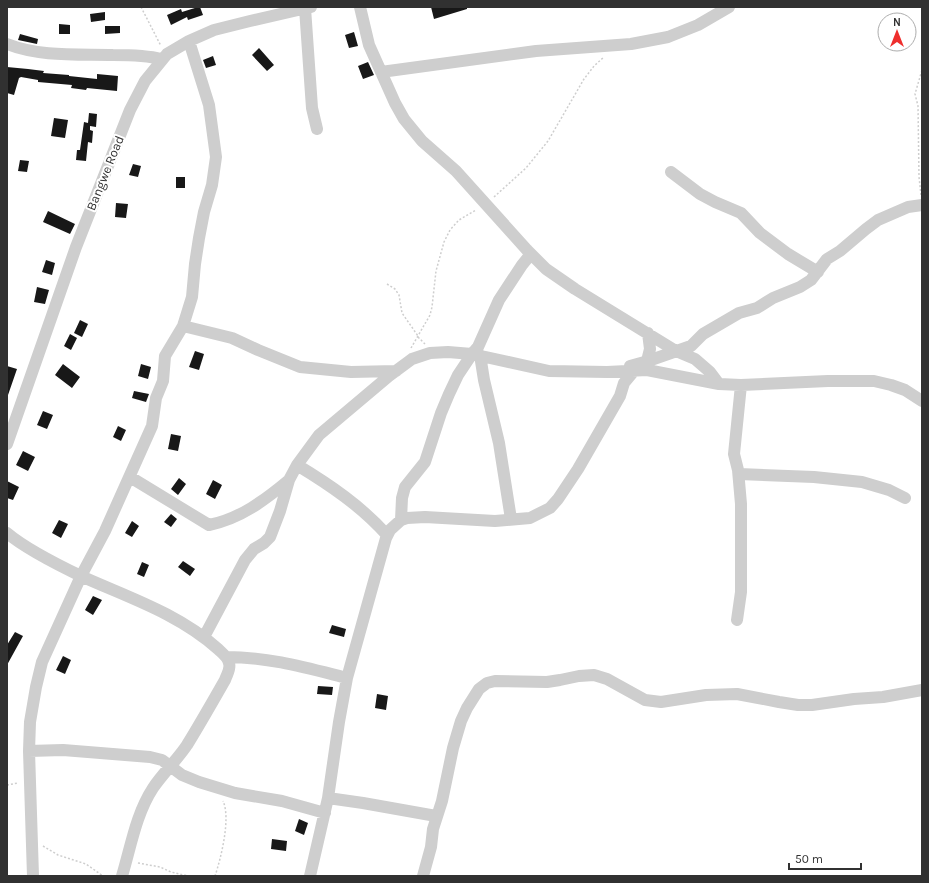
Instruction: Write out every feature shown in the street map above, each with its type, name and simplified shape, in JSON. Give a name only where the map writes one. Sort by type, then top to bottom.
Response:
[{"type":"street","points":[[360,7],[369,45],[395,103],[404,119],[422,141],[456,171],[546,269],[575,290],[676,351],[695,359],[710,372],[719,384]]},
{"type":"street","points":[[381,72],[536,51],[631,44],[668,37],[698,25],[729,7]]},
{"type":"street","name":"Bangwe Road","points":[[7,444],[76,247],[130,110],[145,82],[164,57],[189,41],[214,30],[308,8]]},
{"type":"street","points":[[308,8],[312,108],[317,129]]},
{"type":"street","points":[[34,876],[29,751],[32,708],[42,662],[81,576],[105,531],[152,426],[156,398],[162,381],[165,356],[183,326],[192,297],[199,238],[204,212],[212,185],[216,157],[209,105],[189,41]]},
{"type":"street","points":[[7,44],[39,52],[73,55],[129,55],[164,57]]},
{"type":"street","points":[[671,172],[700,194],[714,202],[741,213],[760,233],[788,254],[818,272]]},
{"type":"street","points":[[607,372],[648,361],[691,346],[703,334],[738,313],[757,308],[773,298],[800,287],[811,280],[827,259],[840,251],[878,220],[908,207],[922,205]]},
{"type":"street","points":[[401,520],[402,498],[405,487],[425,462],[441,413],[458,375],[476,354],[499,300],[531,254]]},
{"type":"street","points":[[183,326],[232,338],[300,367],[351,372],[396,371]]},
{"type":"street","points":[[648,333],[650,349],[648,361]]},
{"type":"street","points":[[204,637],[244,560],[254,549],[270,537],[280,511],[289,480],[297,464],[319,435],[396,371],[409,362],[430,353],[448,352],[476,354],[549,371],[607,372],[647,370],[719,384],[874,381],[891,384],[905,390],[922,401]]},
{"type":"street","points":[[476,354],[484,380],[499,443],[511,519]]},
{"type":"street","points":[[310,876],[326,813],[333,759],[347,678],[370,592],[387,535],[390,530],[401,520],[417,517],[496,521],[530,518],[550,508],[558,499],[578,469],[620,396],[624,383],[634,371]]},
{"type":"street","points":[[607,372],[618,387],[620,396]]},
{"type":"street","points":[[737,620],[741,592],[741,504],[739,474],[734,454],[741,384]]},
{"type":"street","points":[[297,464],[353,502],[387,535]]},
{"type":"street","points":[[739,474],[814,477],[862,482],[889,490],[905,498]]},
{"type":"street","points":[[130,477],[210,525],[219,523],[244,512],[264,500],[289,480]]},
{"type":"street","points":[[7,533],[25,546],[81,576],[138,600],[175,618],[204,637],[227,657],[230,662],[230,669],[186,746],[153,788],[144,805],[136,826],[122,876]]},
{"type":"street","points":[[227,657],[250,657],[278,661],[347,678]]},
{"type":"street","points":[[423,876],[431,847],[436,816],[442,801],[453,748],[461,721],[467,708],[479,690],[487,683],[495,681],[547,682],[579,676],[594,675],[606,679],[645,700],[661,702],[706,695],[737,694],[798,705],[812,705],[854,699],[883,697],[922,690]]},
{"type":"street","points":[[29,751],[63,750],[150,757],[162,760],[171,765],[182,775],[199,782],[235,792],[282,801],[326,813]]},
{"type":"street","points":[[328,798],[436,816]]},
{"type":"path","points":[[141,7],[164,57]]},
{"type":"path","points":[[409,362],[410,349],[430,315],[436,271],[444,242],[450,230],[459,220],[487,204],[502,188],[526,168],[548,141],[584,79],[594,66],[605,56]]},
{"type":"path","points":[[922,70],[915,94],[918,106],[919,177],[922,200]]},
{"type":"path","points":[[386,284],[395,289],[402,313],[418,336]]},
{"type":"path","points":[[215,876],[220,861],[225,822],[224,805],[216,787]]},
{"type":"path","points":[[32,839],[58,855],[86,864],[103,876]]},
{"type":"path","points":[[127,861],[160,867],[171,872],[188,876]]},
{"type":"building","points":[[200,7],[203,15],[188,20],[187,17],[171,25],[167,15],[181,9],[182,12]]},
{"type":"building","points":[[431,7],[467,7],[467,9],[434,19]]},
{"type":"building","points":[[105,12],[105,20],[91,22],[90,14]]},
{"type":"building","points":[[59,24],[70,25],[70,34],[59,34]]},
{"type":"building","points":[[105,26],[120,26],[120,33],[105,34]]},
{"type":"building","points":[[354,32],[358,46],[349,48],[345,35]]},
{"type":"building","points":[[20,34],[38,39],[37,44],[18,40]]},
{"type":"building","points":[[259,48],[274,65],[267,71],[252,55]]},
{"type":"building","points":[[213,56],[216,65],[206,68],[203,60]]},
{"type":"building","points":[[368,62],[374,75],[363,79],[358,66]]},
{"type":"building","points":[[7,67],[97,79],[97,74],[118,76],[117,91],[71,88],[72,85],[38,82],[38,80],[21,77],[19,78],[14,95],[7,93]]},
{"type":"building","points":[[89,113],[97,114],[96,127],[90,126],[90,130],[93,131],[92,143],[88,142],[86,161],[76,160],[77,150],[80,150],[84,122],[88,123]]},
{"type":"building","points":[[54,118],[68,120],[65,138],[51,136]]},
{"type":"building","points":[[20,160],[29,161],[27,172],[18,171]]},
{"type":"building","points":[[133,164],[141,166],[138,177],[129,175]]},
{"type":"building","points":[[176,177],[185,177],[185,188],[176,188]]},
{"type":"building","points":[[116,203],[128,204],[126,218],[115,217]]},
{"type":"building","points":[[48,211],[75,224],[70,234],[43,222]]},
{"type":"building","points":[[46,260],[55,263],[52,275],[42,272]]},
{"type":"building","points":[[37,287],[49,290],[45,304],[34,302]]},
{"type":"building","points":[[80,320],[88,324],[82,337],[74,333]]},
{"type":"building","points":[[70,334],[77,338],[71,350],[64,346]]},
{"type":"building","points":[[195,351],[204,354],[199,370],[189,367]]},
{"type":"building","points":[[63,364],[80,377],[72,388],[55,375]]},
{"type":"building","points":[[141,364],[151,367],[148,379],[138,376]]},
{"type":"building","points":[[7,366],[17,369],[8,395],[7,394]]},
{"type":"building","points":[[134,391],[149,394],[146,402],[132,398]]},
{"type":"building","points":[[43,411],[53,415],[47,429],[37,425]]},
{"type":"building","points":[[118,426],[126,430],[121,441],[113,437]]},
{"type":"building","points":[[171,434],[181,436],[178,451],[168,449]]},
{"type":"building","points":[[23,451],[35,457],[28,471],[16,465]]},
{"type":"building","points":[[179,478],[186,484],[178,495],[171,489]]},
{"type":"building","points":[[213,480],[222,485],[215,499],[206,494]]},
{"type":"building","points":[[7,481],[19,487],[13,500],[7,498]]},
{"type":"building","points":[[171,514],[177,519],[171,527],[164,522]]},
{"type":"building","points":[[59,520],[68,524],[61,538],[52,533]]},
{"type":"building","points":[[132,521],[139,526],[132,537],[125,533]]},
{"type":"building","points":[[183,561],[195,569],[190,576],[178,567]]},
{"type":"building","points":[[142,562],[149,565],[144,577],[137,574]]},
{"type":"building","points":[[93,596],[102,600],[93,615],[85,610]]},
{"type":"building","points":[[332,625],[346,629],[344,637],[329,633]]},
{"type":"building","points":[[15,632],[23,636],[7,665],[7,645]]},
{"type":"building","points":[[63,656],[71,660],[65,674],[56,670]]},
{"type":"building","points":[[318,686],[333,687],[332,695],[317,694]]},
{"type":"building","points":[[377,694],[388,696],[386,710],[375,708]]},
{"type":"building","points":[[299,819],[308,823],[304,835],[295,831]]},
{"type":"building","points":[[272,839],[287,841],[286,851],[271,849]]}]
